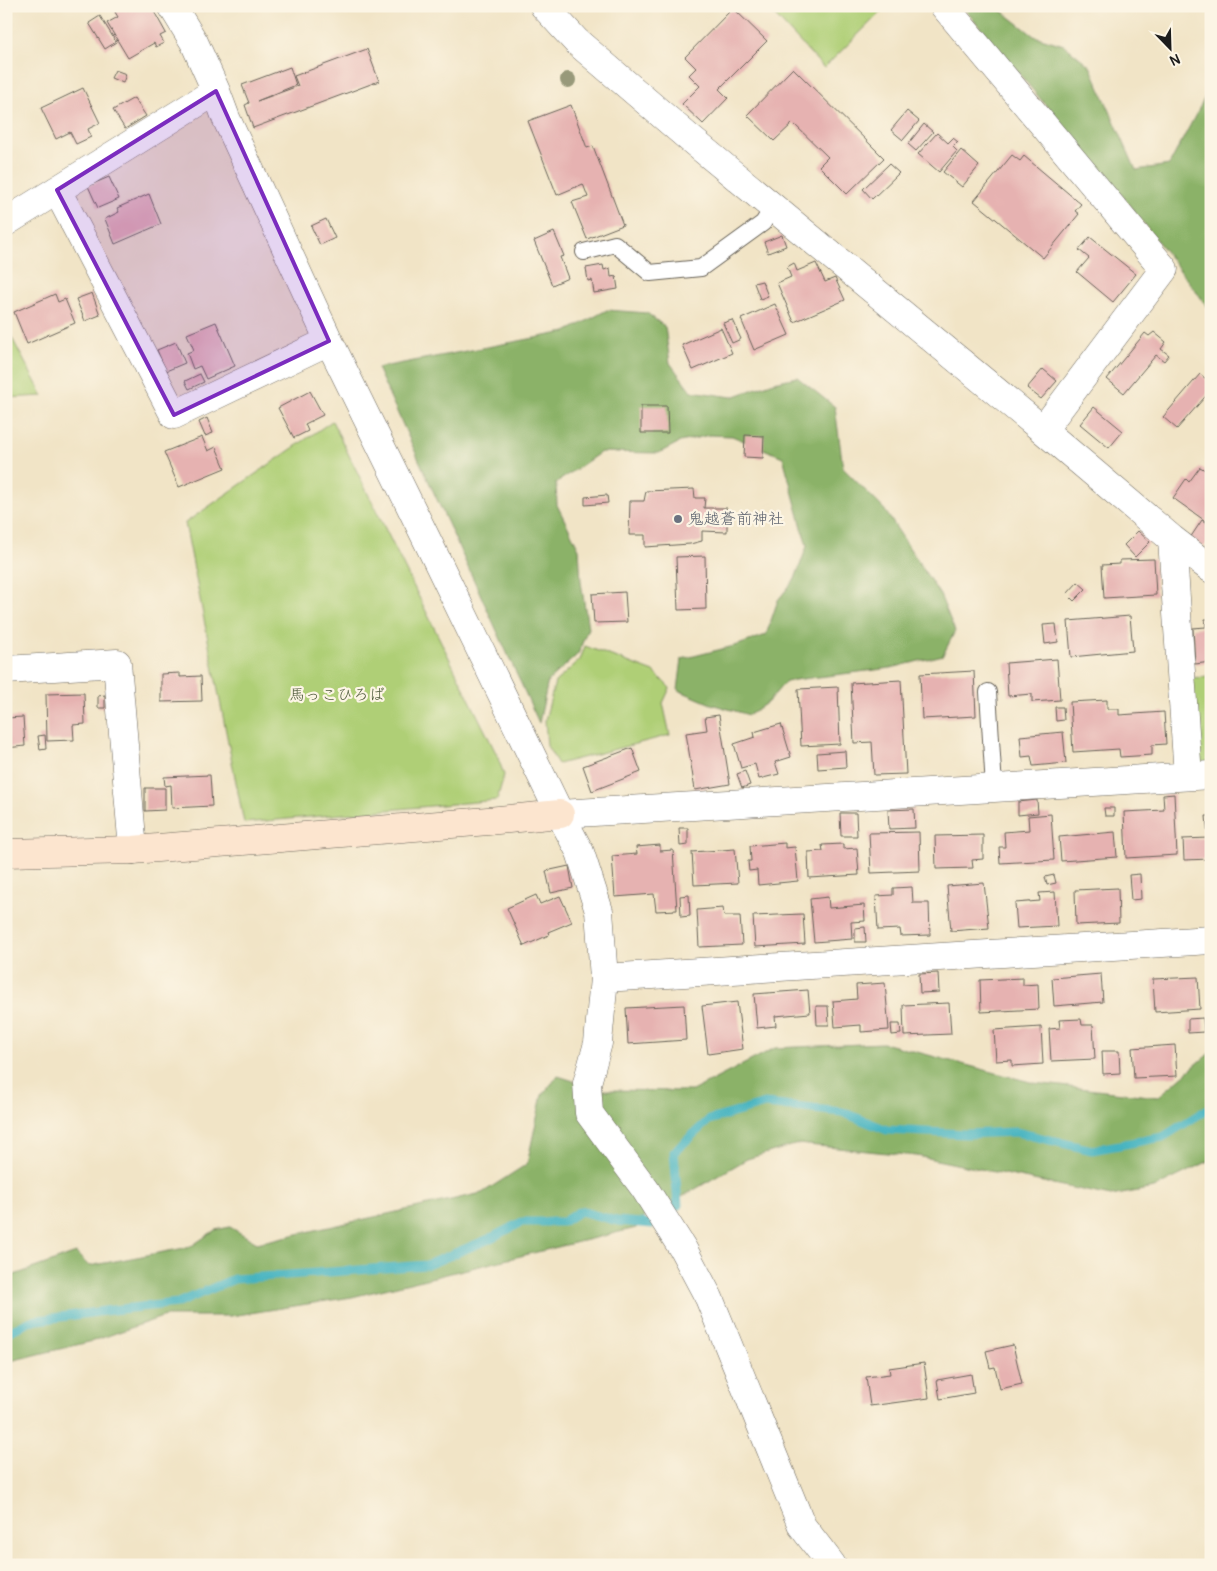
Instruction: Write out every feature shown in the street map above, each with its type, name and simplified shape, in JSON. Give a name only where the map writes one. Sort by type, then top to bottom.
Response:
[{"type":"street","points":[[172,6],[194,42],[226,118],[329,341],[580,852],[599,911],[604,978],[598,1043],[587,1083],[589,1113],[655,1205],[683,1248],[709,1298],[802,1526],[832,1565]]},
{"type":"street","points":[[544,6],[583,47],[688,137],[1172,539],[1211,569]]},
{"type":"street","points":[[944,6],[1164,269],[1043,430]]},
{"type":"street","points":[[6,222],[216,91]]},
{"type":"street","points":[[57,190],[174,415],[329,341]]},
{"type":"street","points":[[6,852],[134,850],[560,814],[1199,775],[1172,539]]},
{"type":"street","points":[[6,670],[117,663],[134,850]]},
{"type":"street","points":[[604,978],[1211,940]]},
{"type":"lane","points":[[584,252],[615,244],[650,273],[701,268],[764,223],[773,207]]},
{"type":"lane","points":[[988,692],[994,787]]},
{"type":"highlighted area","points":[[216,91],[329,341],[174,415],[57,190]]},
{"type":"green space","points":[[766,6],[887,6],[824,68]]},
{"type":"green space","points":[[962,6],[991,6],[1002,11],[1034,36],[1064,45],[1090,66],[1136,170],[1169,165],[1211,86],[1211,311],[1129,204]]},
{"type":"green space","points":[[607,310],[647,313],[665,327],[670,363],[691,391],[732,397],[774,382],[797,377],[835,407],[843,468],[884,509],[940,595],[955,631],[943,655],[891,668],[786,681],[768,702],[749,715],[711,704],[678,690],[682,659],[738,645],[766,635],[778,600],[795,579],[807,546],[783,457],[732,436],[709,435],[680,442],[659,453],[601,452],[556,483],[557,505],[579,549],[581,582],[588,628],[578,654],[548,681],[539,723],[377,368],[566,332]]},
{"type":"green space","points":[[6,327],[43,396],[6,398]]},
{"type":"green space","name":"馬っこひろば","points":[[332,421],[497,755],[504,775],[497,800],[244,823],[185,523]]},
{"type":"green space","points":[[585,646],[654,672],[670,688],[663,703],[670,735],[558,764],[547,746],[545,720],[555,682],[580,660]]},
{"type":"green space","points":[[1211,677],[1211,763],[1194,764],[1187,678]]},
{"type":"green space","points":[[883,1043],[1034,1083],[1158,1097],[1211,1052],[1211,1160],[1154,1188],[1111,1196],[917,1156],[798,1144],[747,1159],[666,1206],[601,1118],[602,1090],[692,1091],[775,1048]]},
{"type":"green space","points":[[558,1076],[580,1083],[649,1210],[636,1228],[352,1297],[231,1316],[165,1316],[93,1341],[6,1362],[6,1278],[76,1253],[89,1266],[190,1247],[215,1230],[230,1227],[257,1243],[482,1193],[527,1164],[542,1095]]},
{"type":"building","points":[[124,6],[133,6],[134,8],[137,6],[151,6],[166,33],[160,36],[164,43],[156,47],[154,43],[128,58],[107,23],[118,17],[115,12]]},
{"type":"building","points":[[733,8],[767,41],[719,89],[728,98],[703,124],[682,104],[700,86],[689,75],[696,68],[685,57]]},
{"type":"building","points":[[100,16],[116,42],[105,49],[89,23]]},
{"type":"building","points":[[367,49],[379,81],[253,128],[245,105],[249,103],[242,85],[290,67],[296,85],[257,101],[298,86],[294,76]]},
{"type":"building","points":[[793,68],[884,158],[847,194],[819,166],[828,157],[793,123],[774,141],[747,115]]},
{"type":"building","points":[[115,70],[126,74],[123,83],[111,78]]},
{"type":"building","points":[[83,88],[100,123],[88,129],[91,137],[76,144],[70,132],[56,139],[41,108]]},
{"type":"building","points":[[134,98],[146,116],[125,129],[113,110]]},
{"type":"building","points":[[571,105],[587,148],[593,146],[623,225],[587,239],[572,202],[588,197],[583,184],[557,195],[528,121]]},
{"type":"building","points":[[907,111],[919,121],[903,140],[891,130]]},
{"type":"building","points":[[924,124],[933,132],[916,151],[908,144]]},
{"type":"building","points":[[937,133],[948,143],[953,138],[958,142],[953,147],[957,151],[939,172],[918,154]]},
{"type":"building","points":[[961,150],[979,166],[962,187],[943,172]]},
{"type":"building","points":[[1012,155],[1020,161],[1024,156],[1081,204],[1075,211],[1079,214],[1043,258],[974,201]]},
{"type":"building","points":[[889,164],[899,173],[872,199],[863,189]]},
{"type":"building","points":[[109,177],[119,199],[98,208],[88,186]]},
{"type":"building","points":[[149,194],[161,224],[115,244],[105,219],[119,212],[117,208]]},
{"type":"building","points":[[326,219],[335,238],[320,245],[311,226]]},
{"type":"building","points":[[554,232],[564,256],[560,257],[568,278],[552,285],[534,241]]},
{"type":"building","points":[[782,235],[786,246],[768,253],[764,242]]},
{"type":"building","points":[[1090,237],[1136,274],[1113,302],[1077,272],[1089,258],[1079,250]]},
{"type":"building","points":[[794,263],[797,271],[816,263],[825,282],[835,278],[845,300],[794,322],[777,283],[791,277],[787,267]]},
{"type":"building","points":[[603,265],[604,270],[610,268],[611,277],[616,276],[618,289],[594,293],[592,280],[588,281],[586,268]]},
{"type":"building","points":[[762,281],[768,296],[760,299],[754,283]]},
{"type":"building","points":[[92,293],[100,315],[85,321],[76,299]]},
{"type":"building","points":[[55,294],[58,302],[65,299],[75,323],[27,344],[14,312]]},
{"type":"building","points":[[775,304],[789,335],[754,350],[741,319]]},
{"type":"building","points":[[732,320],[741,339],[732,343],[723,323]]},
{"type":"building","points":[[216,322],[235,366],[206,379],[200,366],[193,369],[187,353],[194,350],[187,334]]},
{"type":"building","points":[[721,328],[732,353],[693,370],[682,345]]},
{"type":"building","points":[[1154,332],[1166,342],[1161,349],[1169,355],[1164,361],[1156,355],[1124,393],[1107,379],[1145,333],[1149,336]]},
{"type":"building","points":[[176,342],[185,363],[166,371],[157,350]]},
{"type":"building","points":[[1043,369],[1057,381],[1041,399],[1027,388]]},
{"type":"building","points":[[200,374],[204,382],[189,389],[185,381]]},
{"type":"building","points":[[1200,374],[1211,383],[1211,390],[1177,429],[1163,417]]},
{"type":"building","points":[[310,391],[323,415],[305,424],[308,431],[294,438],[278,408]]},
{"type":"building","points":[[641,406],[667,406],[668,433],[641,433]]},
{"type":"building","points":[[1094,407],[1123,431],[1109,448],[1080,424]]},
{"type":"building","points":[[207,418],[213,433],[205,436],[199,422]]},
{"type":"building","points":[[745,435],[764,436],[763,458],[744,457]]},
{"type":"building","points":[[202,437],[208,451],[216,447],[225,468],[179,487],[164,452]]},
{"type":"building","points":[[1200,467],[1205,470],[1208,467],[1211,469],[1211,525],[1173,498],[1186,479],[1189,482]]},
{"type":"building","name":"鬼越蒼前神社","points":[[694,489],[695,498],[705,498],[704,508],[727,508],[727,532],[702,531],[702,541],[690,544],[645,547],[645,535],[629,535],[630,501],[644,501],[646,491]]},
{"type":"building","points":[[607,495],[608,503],[585,505],[585,497]]},
{"type":"building","points":[[1202,520],[1211,526],[1211,538],[1204,547],[1190,538]]},
{"type":"building","points":[[1138,531],[1150,542],[1135,557],[1124,545]]},
{"type":"building","points":[[705,556],[706,609],[678,610],[676,557]]},
{"type":"building","points":[[1154,559],[1156,595],[1104,598],[1102,565],[1120,564],[1120,560]]},
{"type":"building","points":[[1078,582],[1086,589],[1074,601],[1067,594]]},
{"type":"building","points":[[625,592],[627,622],[594,623],[592,594]]},
{"type":"building","points":[[1130,616],[1133,651],[1071,657],[1068,621]]},
{"type":"building","points":[[1205,619],[1211,619],[1211,662],[1195,664],[1193,628],[1206,627]]},
{"type":"building","points":[[1056,624],[1058,642],[1045,644],[1043,625]]},
{"type":"building","points":[[1057,659],[1060,700],[1032,702],[1032,694],[1008,696],[1006,663]]},
{"type":"building","points":[[974,671],[976,716],[922,719],[920,674]]},
{"type":"building","points":[[180,673],[180,677],[201,676],[202,701],[161,702],[161,674]]},
{"type":"building","points":[[901,680],[906,774],[874,775],[872,742],[854,743],[851,683]]},
{"type":"building","points":[[838,687],[840,744],[801,746],[798,689]]},
{"type":"building","points":[[84,693],[85,724],[73,725],[74,740],[47,741],[46,694]]},
{"type":"building","points":[[105,695],[105,708],[98,708],[98,696]]},
{"type":"building","points":[[1107,700],[1107,709],[1119,709],[1119,715],[1164,712],[1166,744],[1152,745],[1152,755],[1120,757],[1119,749],[1073,752],[1070,702]]},
{"type":"building","points":[[1055,707],[1063,707],[1064,720],[1056,721]]},
{"type":"building","points":[[719,715],[730,784],[695,790],[686,733],[707,730],[705,717]]},
{"type":"building","points":[[23,717],[25,746],[6,748],[6,718]]},
{"type":"building","points":[[781,724],[791,757],[775,762],[779,774],[759,779],[755,764],[741,768],[734,744],[755,737],[754,732]]},
{"type":"building","points":[[1063,732],[1066,763],[1033,766],[1031,756],[1022,757],[1020,736]]},
{"type":"building","points":[[45,735],[46,749],[40,750],[38,736]]},
{"type":"building","points":[[632,748],[641,772],[592,791],[583,766]]},
{"type":"building","points":[[845,751],[846,767],[818,769],[817,753]]},
{"type":"building","points":[[745,771],[750,785],[742,788],[737,774]]},
{"type":"building","points":[[210,775],[212,806],[172,808],[171,785],[165,786],[164,777]]},
{"type":"building","points":[[145,788],[165,788],[165,810],[145,811]]},
{"type":"building","points":[[1174,794],[1177,855],[1126,858],[1124,812],[1164,810],[1163,795]]},
{"type":"building","points":[[1037,800],[1038,813],[1018,815],[1018,802]]},
{"type":"building","points":[[1104,808],[1114,808],[1114,816],[1105,816]]},
{"type":"building","points":[[914,809],[915,828],[889,829],[888,810]]},
{"type":"building","points":[[840,813],[856,813],[857,836],[841,836]]},
{"type":"building","points":[[1051,814],[1054,860],[1000,863],[999,847],[1005,847],[1004,832],[1029,830],[1028,816]]},
{"type":"building","points":[[1206,816],[1211,816],[1211,859],[1184,860],[1183,839],[1208,838]]},
{"type":"building","points":[[679,828],[688,828],[688,845],[680,846]]},
{"type":"building","points":[[919,832],[920,871],[871,873],[869,833]]},
{"type":"building","points":[[1115,832],[1117,857],[1061,861],[1059,837]]},
{"type":"building","points":[[983,835],[983,859],[972,860],[973,868],[936,869],[935,836]]},
{"type":"building","points":[[785,843],[785,848],[795,847],[798,881],[758,885],[757,870],[749,871],[748,861],[751,861],[750,846]]},
{"type":"building","points":[[843,844],[843,849],[857,848],[859,875],[809,878],[808,852],[823,851],[822,845]]},
{"type":"building","points":[[660,845],[660,851],[673,850],[677,910],[656,911],[654,894],[615,897],[612,856],[637,854],[636,847]]},
{"type":"building","points":[[735,849],[738,883],[694,885],[692,852]]},
{"type":"building","points":[[569,866],[573,888],[551,893],[546,871]]},
{"type":"building","points":[[1140,874],[1141,899],[1131,900],[1129,875]]},
{"type":"building","points":[[1054,875],[1056,883],[1047,885],[1045,877]]},
{"type":"building","points":[[984,883],[989,928],[951,931],[947,886]]},
{"type":"building","points":[[912,887],[913,903],[929,903],[930,935],[901,936],[900,929],[878,930],[876,896],[893,895],[893,888]]},
{"type":"building","points":[[1118,888],[1119,923],[1076,925],[1075,890]]},
{"type":"building","points":[[1055,892],[1057,926],[1017,928],[1015,903],[1040,901],[1039,893]]},
{"type":"building","points":[[536,895],[540,904],[560,896],[572,922],[548,932],[549,935],[524,946],[507,908]]},
{"type":"building","points":[[689,895],[690,916],[681,917],[680,896]]},
{"type":"building","points":[[828,897],[829,908],[864,905],[865,921],[851,922],[852,939],[814,942],[810,899]]},
{"type":"building","points":[[723,908],[724,916],[740,916],[742,945],[699,947],[697,910]]},
{"type":"building","points":[[803,914],[805,944],[755,947],[753,916]]},
{"type":"building","points":[[865,927],[866,942],[855,942],[855,928]]},
{"type":"building","points":[[938,973],[939,992],[920,993],[919,974]]},
{"type":"building","points":[[1101,974],[1103,1002],[1054,1006],[1052,978]]},
{"type":"building","points":[[1198,977],[1200,1009],[1155,1012],[1153,979]]},
{"type":"building","points":[[1023,978],[1023,985],[1038,984],[1039,1009],[981,1012],[980,980]]},
{"type":"building","points":[[885,983],[889,1030],[861,1032],[861,1025],[835,1027],[833,1001],[857,999],[856,985]]},
{"type":"building","points":[[808,990],[810,1013],[775,1016],[776,1026],[757,1028],[754,994]]},
{"type":"building","points":[[737,1002],[743,1049],[708,1054],[702,1006]]},
{"type":"building","points":[[949,1003],[951,1034],[904,1036],[903,1005]]},
{"type":"building","points":[[684,1005],[686,1040],[628,1044],[626,1008]]},
{"type":"building","points":[[816,1006],[828,1006],[829,1025],[817,1025]]},
{"type":"building","points":[[1203,1018],[1204,1032],[1188,1033],[1188,1019]]},
{"type":"building","points":[[1081,1019],[1082,1025],[1093,1025],[1095,1059],[1051,1061],[1049,1029],[1060,1028],[1059,1020]]},
{"type":"building","points":[[891,1024],[900,1024],[901,1034],[892,1035]]},
{"type":"building","points":[[1041,1027],[1043,1064],[1012,1066],[1012,1060],[996,1061],[994,1030]]},
{"type":"building","points":[[1175,1045],[1177,1076],[1134,1078],[1132,1048]]},
{"type":"building","points":[[1102,1051],[1119,1051],[1120,1073],[1103,1074]]},
{"type":"building","points":[[1013,1345],[1022,1384],[1000,1389],[995,1367],[990,1368],[986,1351]]},
{"type":"building","points":[[924,1363],[929,1398],[870,1406],[866,1377],[890,1374],[889,1368]]},
{"type":"building","points":[[971,1374],[974,1393],[940,1399],[937,1380]]},
{"type":"waterway","points":[[6,1333],[31,1321],[178,1303],[234,1279],[427,1265],[489,1239],[522,1222],[563,1222],[580,1211],[617,1221],[652,1224],[678,1205],[674,1152],[709,1120],[765,1104],[842,1112],[887,1130],[965,1134],[1016,1132],[1092,1150],[1163,1137],[1211,1107]]},
{"type":"place","name":"鬼越蒼前神社","points":[[678,519]]}]
